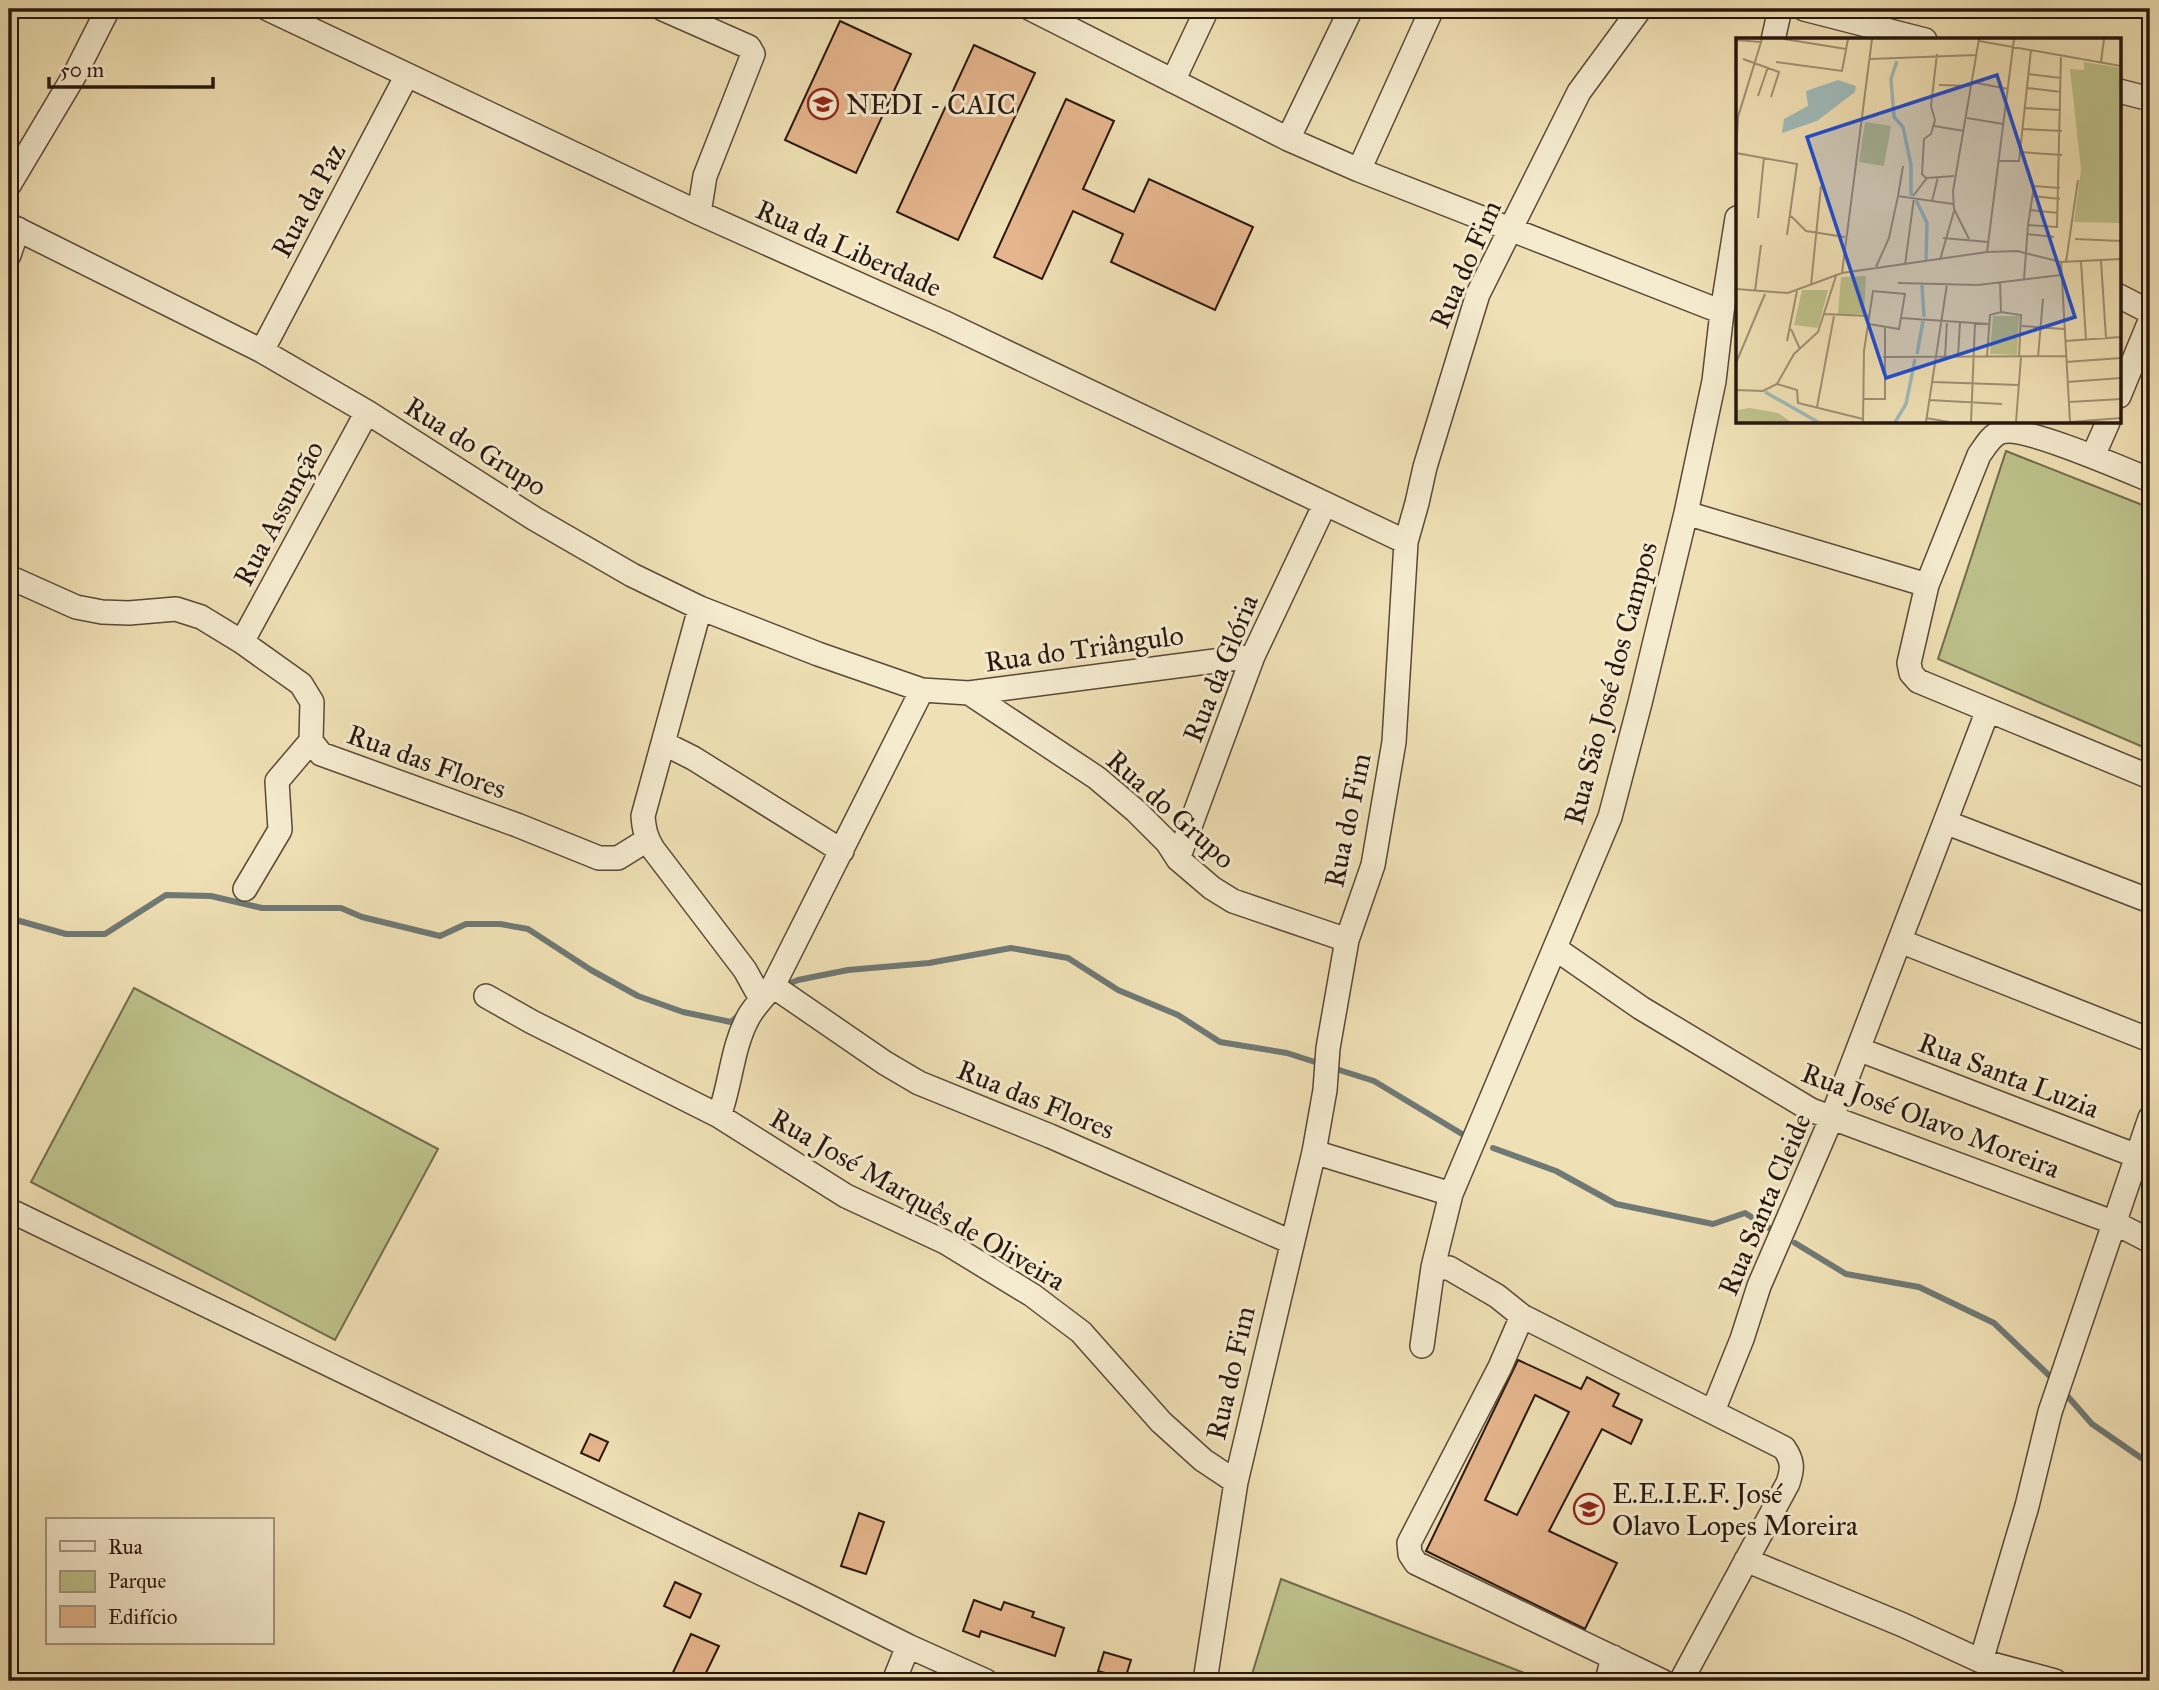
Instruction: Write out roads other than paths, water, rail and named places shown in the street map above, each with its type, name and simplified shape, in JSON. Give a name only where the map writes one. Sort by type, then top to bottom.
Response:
[{"type":"street","points":[[9,185],[62,97],[108,9]]},
{"type":"street","name":"Rua da Liberdade","points":[[268,9],[699,213],[943,322],[1406,542]]},
{"type":"street","points":[[1031,9],[1072,18],[1173,81],[1288,139],[1359,170],[1722,312]]},
{"type":"street","points":[[1173,81],[1207,9]]},
{"type":"street","points":[[1288,139],[1351,9]]},
{"type":"street","points":[[1359,170],[1432,9]]},
{"type":"street","name":"Rua do Fim","points":[[1205,1681],[1236,1482],[1314,1152],[1325,1090],[1328,1048],[1347,940],[1373,865],[1394,742],[1406,542],[1447,390],[1478,294],[1579,92],[1640,9]]},
{"type":"street","points":[[1773,38],[1780,9]]},
{"type":"street","points":[[1804,9],[1918,38]]},
{"type":"street","points":[[672,11],[749,47],[753,54],[705,176],[699,213]]},
{"type":"street","name":"Rua da Paz","points":[[262,352],[407,75]]},
{"type":"street","points":[[2120,90],[2150,99]]},
{"type":"street","name":"Rua São José dos Campos","points":[[1422,1346],[1433,1267],[1451,1194],[1610,817],[1686,513],[1714,382],[1736,224]]},
{"type":"street","points":[[9,255],[13,227]]},
{"type":"street","name":"Rua do Grupo","points":[[13,227],[262,352],[367,412],[535,519],[632,575],[701,608],[818,654],[922,690]]},
{"type":"street","points":[[2120,297],[2150,312]]},
{"type":"street","points":[[2120,394],[2150,321]]},
{"type":"street","name":"Rua Assunção","points":[[242,642],[367,412]]},
{"type":"street","points":[[2093,456],[2107,424]]},
{"type":"street","points":[[2150,480],[2093,456],[2018,432],[2001,432],[1989,440],[1979,455],[1927,585],[1909,663],[1911,673],[1918,681],[2150,777]]},
{"type":"street","name":"Rua da Glória","points":[[1178,859],[1253,656],[1325,504]]},
{"type":"street","points":[[1686,513],[1927,585]]},
{"type":"street","name":"Rua das Flores","points":[[9,577],[76,607],[129,613],[176,609],[201,617],[301,684],[312,702],[311,741],[321,754],[517,825],[599,858],[618,858],[647,840],[673,878],[762,989],[919,1083],[1133,1171],[1291,1242]]},
{"type":"street","points":[[647,840],[643,816],[701,608]]},
{"type":"street","name":"Rua do Triângulo","points":[[922,690],[969,693],[1253,656]]},
{"type":"street","points":[[719,1116],[748,1018],[842,851],[922,690]]},
{"type":"street","name":"Rua do Grupo","points":[[969,693],[1097,778],[1144,819],[1167,842],[1178,859],[1212,888],[1233,901],[1262,913],[1347,940]]},
{"type":"street","name":"Rua Santa Cleide","points":[[1713,1411],[1742,1339],[1759,1286],[1832,1117],[1987,710]]},
{"type":"street","points":[[246,889],[280,830],[277,781],[311,741]]},
{"type":"street","points":[[663,743],[693,758],[842,851]]},
{"type":"street","points":[[1945,822],[2150,901]]},
{"type":"street","points":[[1899,941],[2150,1040]]},
{"type":"street","name":"Rua José Olavo Moreira","points":[[1556,949],[1641,1008],[1773,1090],[1811,1110],[2115,1223],[2150,1241]]},
{"type":"street","name":"Rua José Marquês de Oliveira","points":[[486,996],[719,1116],[846,1196],[945,1242],[1032,1295],[1081,1332],[1161,1422],[1203,1460],[1236,1482]]},
{"type":"street","name":"Rua Santa Luzia","points":[[1858,1049],[2137,1156]]},
{"type":"street","points":[[1981,1661],[2028,1506],[2050,1412],[2150,1118]]},
{"type":"street","points":[[1314,1152],[1451,1194]]},
{"type":"street","points":[[9,1210],[908,1646],[986,1681]]},
{"type":"street","points":[[1433,1267],[1449,1268],[1497,1296],[1522,1317],[1784,1448],[1791,1458],[1793,1469],[1788,1483],[1681,1681]]},
{"type":"street","points":[[1522,1317],[1500,1367],[1409,1544],[1410,1554],[1416,1563],[1662,1681]]},
{"type":"street","points":[[1746,1560],[1903,1625],[1981,1661],[2055,1681]]},
{"type":"street","points":[[894,1681],[908,1646]]},
{"type":"street","points":[[1607,1681],[1613,1657]]},
{"type":"waterway","points":[[9,918],[66,934],[105,934],[166,895],[211,896],[262,908],[341,908],[362,917],[440,936],[466,924],[500,924],[528,929],[591,970],[638,996],[683,1012],[731,1022],[739,1015]]},
{"type":"waterway","points":[[788,984],[848,970],[929,963],[1011,948],[1068,958],[1118,990],[1178,1015],[1220,1042],[1287,1053],[1315,1062]]},
{"type":"waterway","points":[[1336,1069],[1374,1081],[1462,1134]]},
{"type":"waterway","points":[[1493,1148],[1556,1171],[1616,1204],[1713,1224],[1745,1213],[1769,1228]]},
{"type":"waterway","points":[[1795,1243],[1846,1274],[1919,1287],[1994,1323],[2056,1382]]},
{"type":"waterway","points":[[2063,1391],[2092,1424],[2150,1464]]},
{"type":"place","name":"NEDI - CAIC","points":[[823,104]]},
{"type":"place","name":"E.E.I.E.F. José Olavo Lopes Moreira","points":[[1589,1509]]}]
